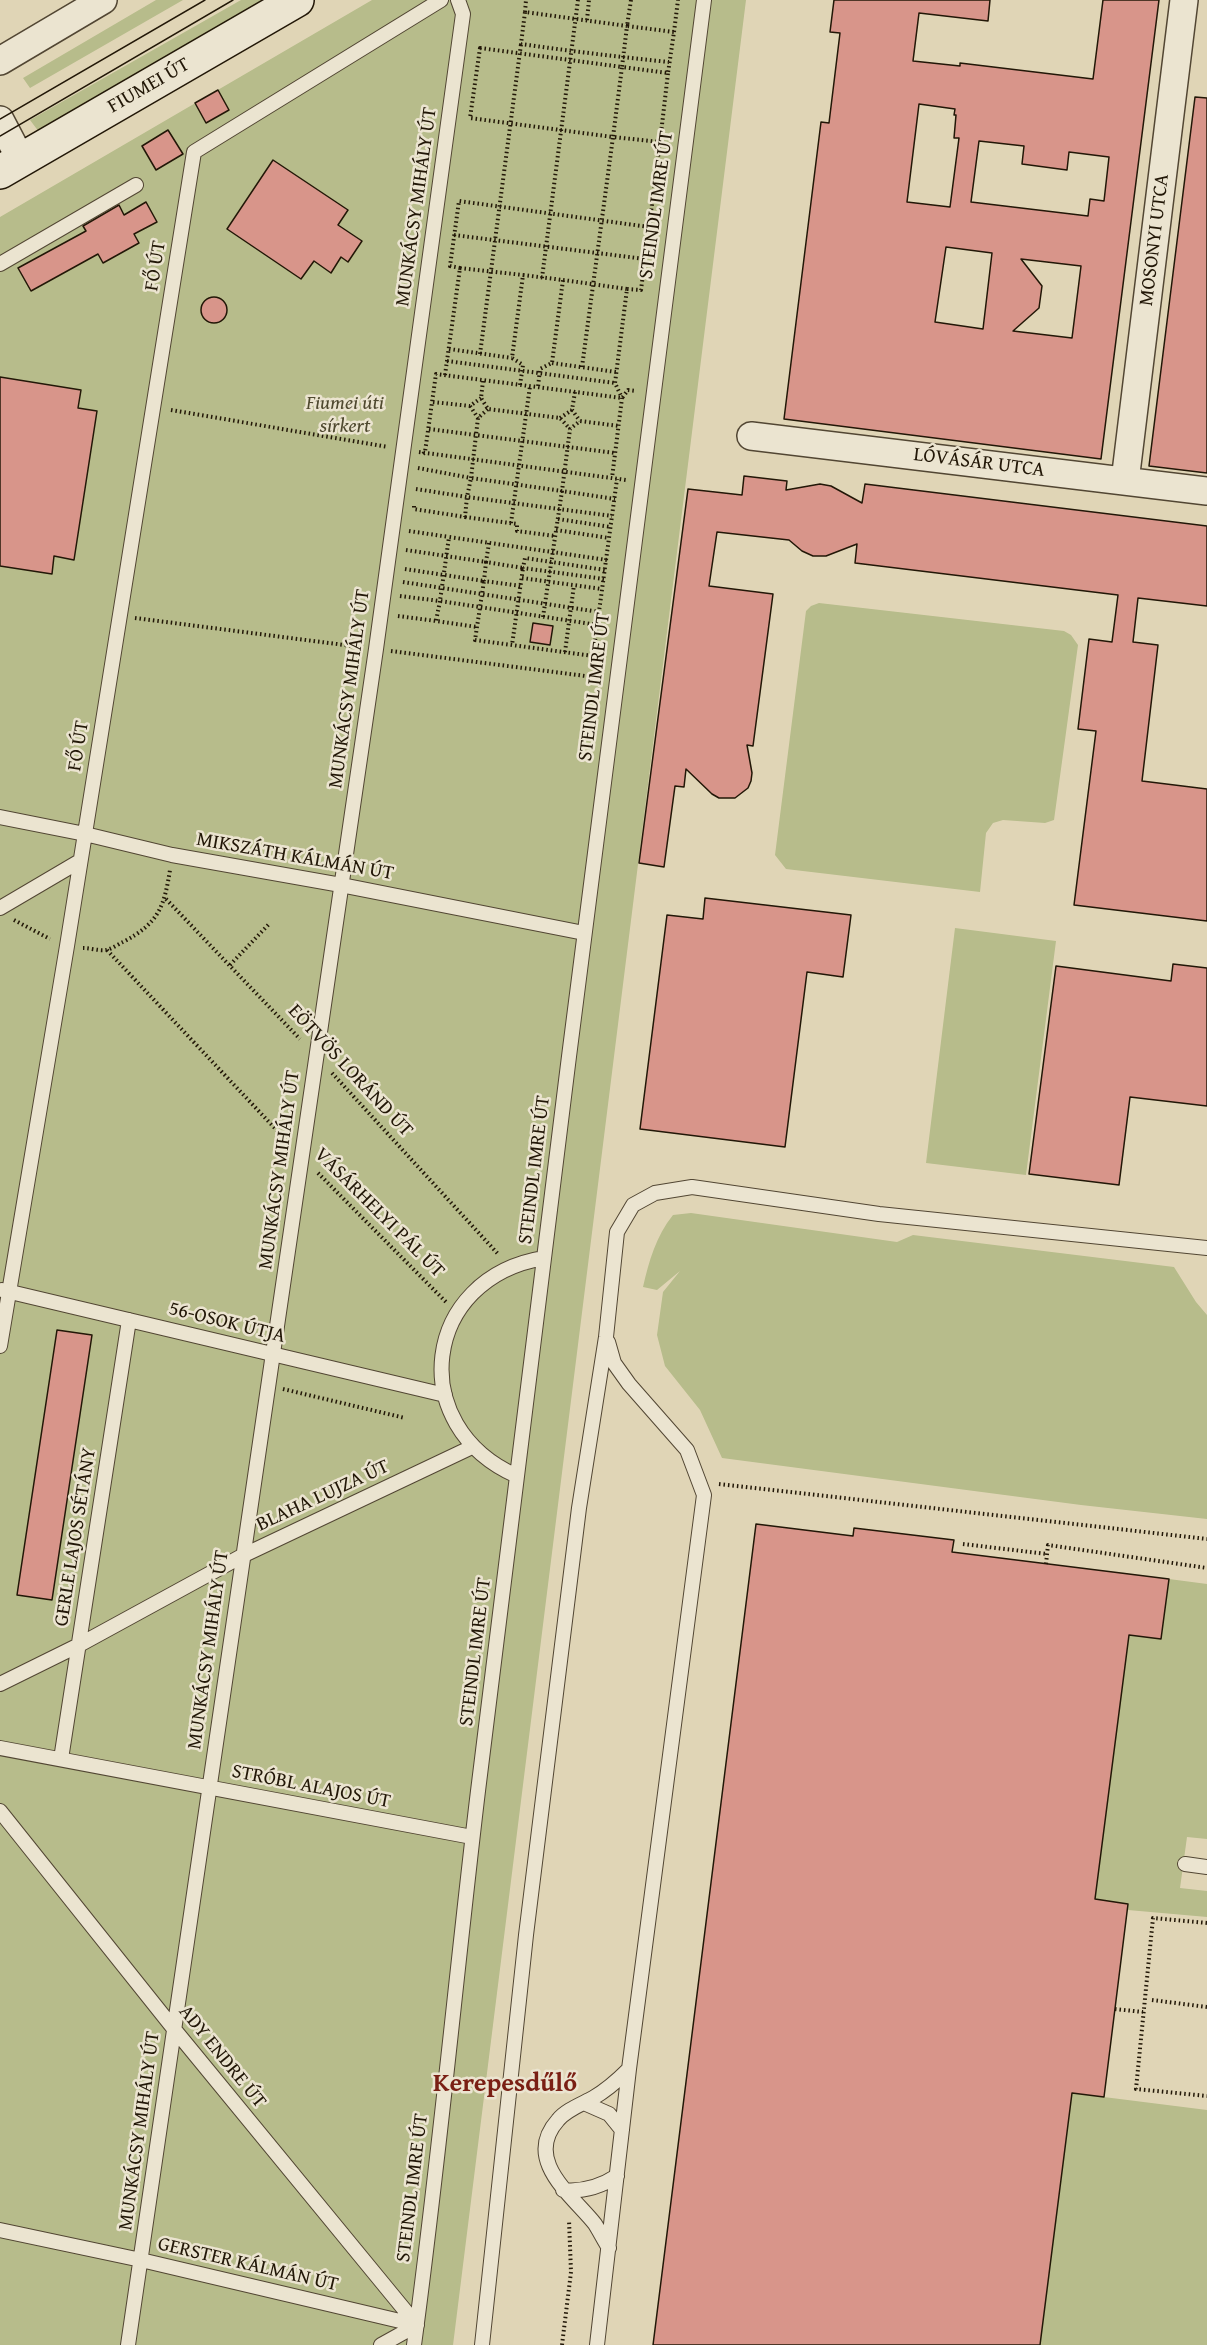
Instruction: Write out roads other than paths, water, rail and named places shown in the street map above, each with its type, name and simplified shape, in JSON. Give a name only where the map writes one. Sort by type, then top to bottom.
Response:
[{"type":"main road","name":"FIUMEI ÚT","points":[[11,166],[297,0]]},
{"type":"street","points":[[0,61],[103,0]]},
{"type":"street","name":"MOSONYI UTCA","points":[[1125,481],[1184,0]]},
{"type":"street","points":[[0,38],[23,38],[46,33]]},
{"type":"street","points":[[0,120],[11,166]]},
{"type":"street","name":"LÓVÁSÁR UTCA","points":[[751,436],[1207,491]]},
{"type":"lane","name":"FŐ ÚT","points":[[0,1347],[4,1290],[67,946],[194,152],[441,0]]},
{"type":"lane","name":"MUNKÁCSY MIHÁLY ÚT","points":[[128,2345],[341,885],[463,14],[458,0]]},
{"type":"lane","name":"STEINDL IMRE ÚT","points":[[414,2345],[472,1837],[652,393],[704,0]]},
{"type":"lane","points":[[0,264],[136,185]]},
{"type":"lane","name":"MIKSZÁTH KÁLMÁN ÚT","points":[[0,817],[172,855],[341,885],[584,933]]},
{"type":"lane","points":[[0,908],[80,861]]},
{"type":"lane","points":[[482,2345],[526,1935],[576,1532],[606,1337],[617,1232],[633,1205],[655,1192],[692,1187],[879,1214],[1207,1248]]},
{"type":"lane","points":[[517,1476],[500,1469],[472,1447],[460,1432],[445,1395],[442,1362],[445,1345],[457,1313],[480,1286],[510,1267],[544,1258]]},
{"type":"lane","name":"56-OSOK ÚTJA","points":[[4,1290],[445,1395]]},
{"type":"lane","name":"GERLE LAJOS SÉTÁNY","points":[[61,1759],[129,1320]]},
{"type":"lane","points":[[597,2345],[629,2069],[704,1495],[687,1450],[629,1384],[614,1363],[606,1337]]},
{"type":"lane","name":"BLAHA LUJZA ÚT","points":[[0,1684],[79,1645],[242,1556],[472,1447]]},
{"type":"lane","name":"STRÓBL ALAJOS ÚT","points":[[0,1748],[472,1837]]},
{"type":"lane","name":"ADY ENDRE ÚT","points":[[0,1811],[174,2029],[417,2325]]},
{"type":"lane","points":[[1185,1864],[1207,1867]]},
{"type":"lane","points":[[609,2248],[595,2225],[556,2182],[549,2165],[546,2149],[547,2136],[558,2118],[615,2083],[629,2069]]},
{"type":"lane","points":[[584,2103],[609,2114],[622,2130]]},
{"type":"lane","points":[[563,2190],[604,2185],[617,2176]]},
{"type":"lane","name":"GERSTER KÁLMÁN ÚT","points":[[0,2230],[141,2260],[417,2325]]},
{"type":"lane","points":[[381,2345],[417,2325]]},
{"type":"tram line","points":[[0,119],[205,0]]},
{"type":"tram line","points":[[0,136],[233,0]]},
{"type":"district","name":"Kerepesdűlő","points":[[505,2084]]},
{"type":"park label","name":"Fiumei úti sírkert","points":[[345,416]]}]
